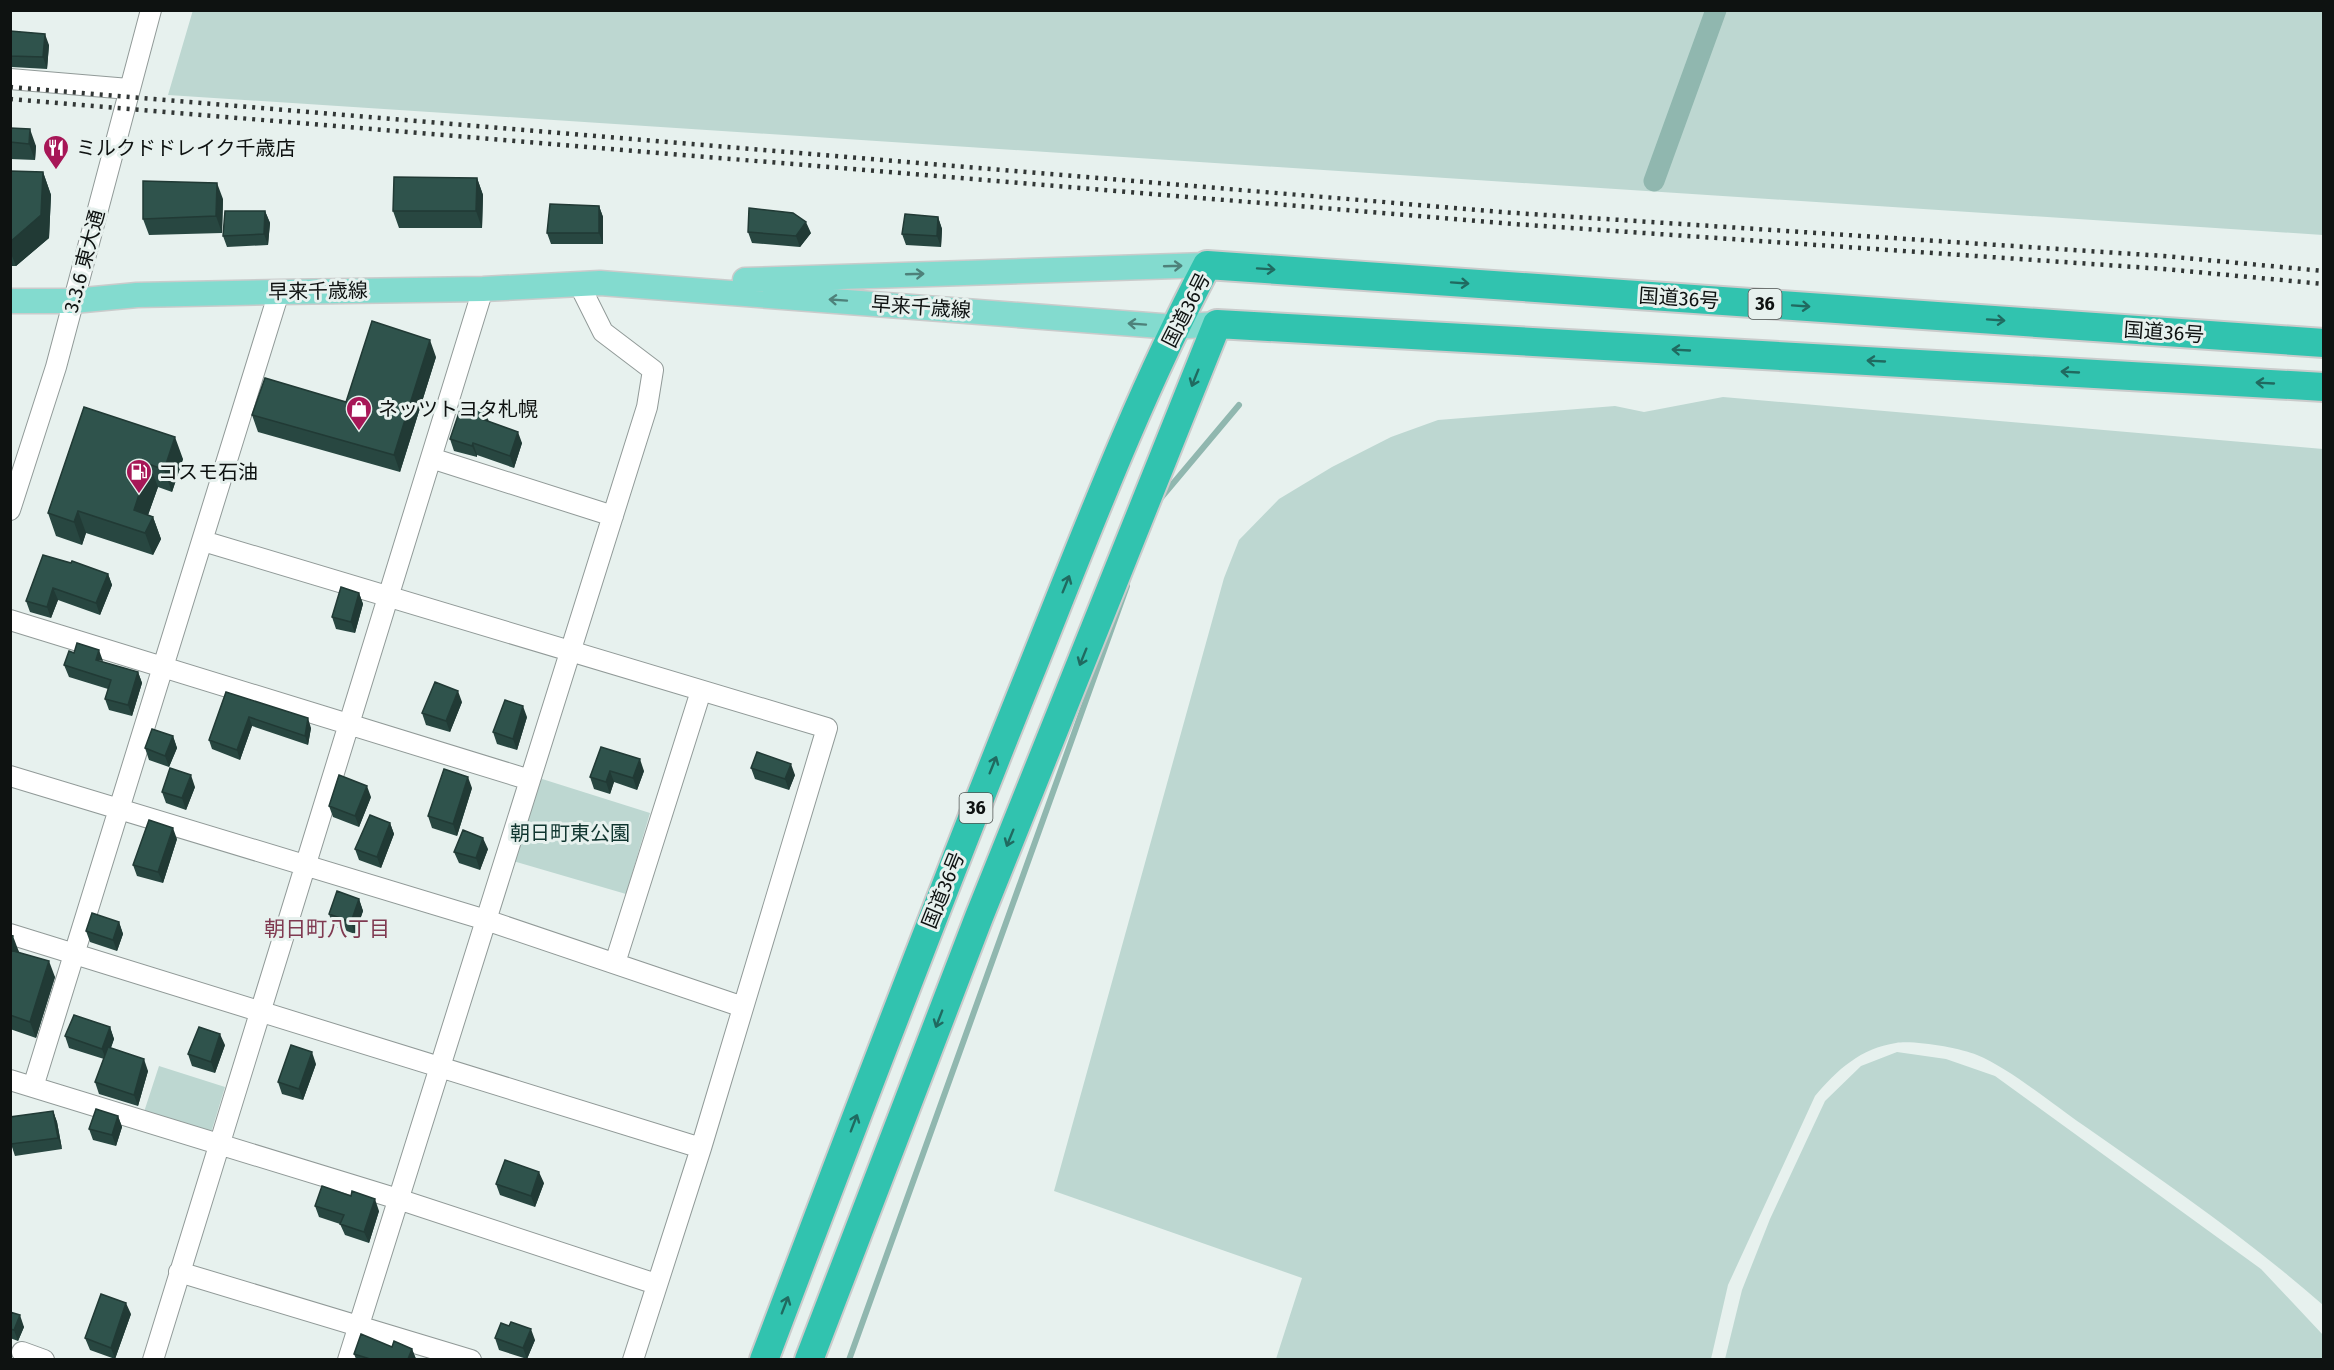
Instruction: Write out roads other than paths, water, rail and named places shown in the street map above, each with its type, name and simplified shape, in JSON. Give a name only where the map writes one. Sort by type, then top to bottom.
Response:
[{"type":"highway","points":[[1207,265],[1216,324]]},
{"type":"highway","name":"国道36号","points":[[764,1359],[943,890],[1074,563],[1174,327],[1207,265],[2324,343]]},
{"type":"highway","name":"国道36号","points":[[809,1359],[979,916],[1216,324],[2324,387]]},
{"type":"main road","name":"早来千歳線","points":[[10,301],[74,301],[137,296],[279,292],[483,289],[579,284],[1207,265]]},
{"type":"main road","name":"早来千歳線","points":[[626,284],[1174,327],[1216,324]]},
{"type":"street","name":"3.3.6 東大通","points":[[10,510],[14,489],[57,367],[151,10]]},
{"type":"street","points":[[10,79],[129,89]]},
{"type":"street","points":[[348,1359],[647,407],[653,370],[603,332],[579,284]]},
{"type":"street","points":[[153,1359],[483,289]]},
{"type":"street","points":[[33,1087],[279,292]]},
{"type":"street","points":[[431,458],[613,516]]},
{"type":"street","points":[[203,541],[826,728],[701,1148],[633,1359]]},
{"type":"street","points":[[10,620],[530,780]]},
{"type":"street","points":[[615,963],[701,691]]},
{"type":"street","points":[[10,776],[486,920],[743,1006]]},
{"type":"street","points":[[10,934],[75,952],[701,1148]]},
{"type":"street","points":[[10,1080],[398,1199],[656,1284]]},
{"type":"street","points":[[179,1272],[471,1359]]},
{"type":"street","points":[[22,1352],[44,1359]]},
{"type":"waterway","points":[[1654,181],[1716,10]]},
{"type":"waterway","points":[[1160,499],[1239,405]]},
{"type":"waterway","points":[[849,1360],[1127,586]]},
{"type":"railway","points":[[10,87],[1515,213],[2164,256],[2324,271]]},
{"type":"railway","points":[[10,99],[1514,224],[2164,269],[2324,284]]},
{"type":"place","name":"ミルクドドレイク千歳店","points":[[56,171]]},
{"type":"place","name":"ネッツトヨタ札幌","points":[[359,432]]},
{"type":"place","name":"コスモ石油","points":[[139,495]]},
{"type":"district","name":"朝日町八丁目","points":[[327,929]]},
{"type":"park label","name":"朝日町東公園","points":[[570,833]]}]
